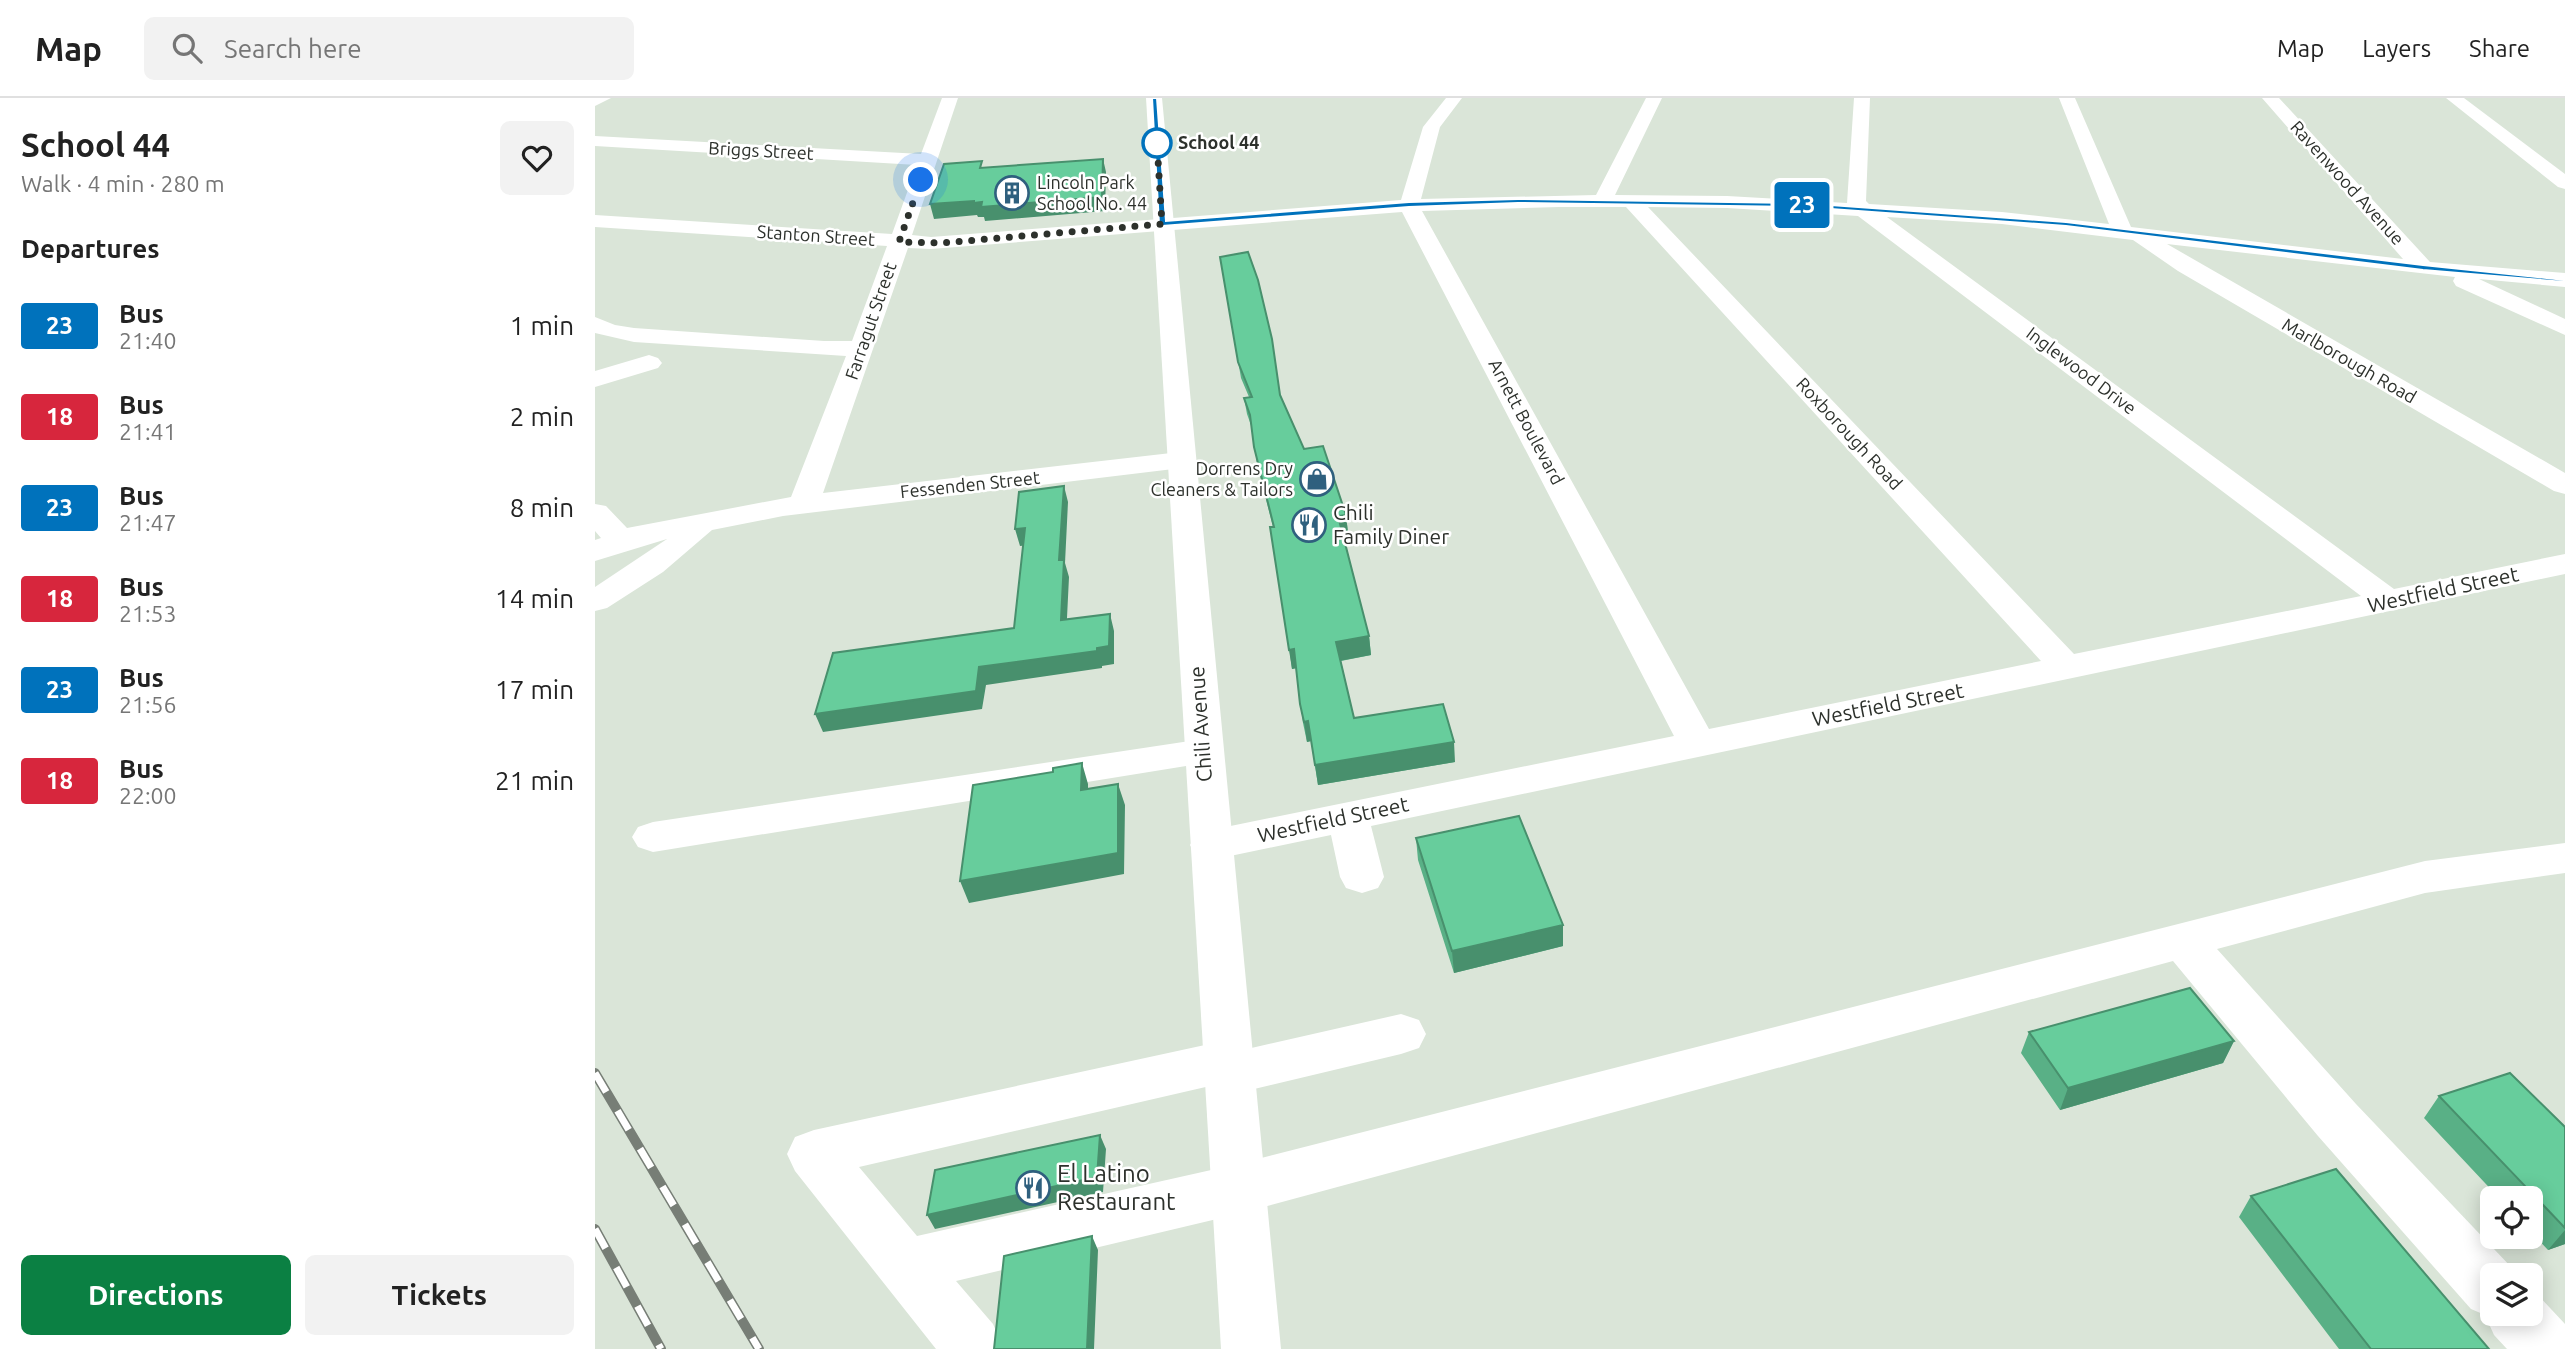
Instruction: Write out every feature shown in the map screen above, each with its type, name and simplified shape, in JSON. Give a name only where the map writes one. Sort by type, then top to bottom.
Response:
[{"type":"street","points":[[595,101],[603,98]]},
{"type":"street","name":"Chili Avenue","points":[[1154,98],[1180,461],[1251,1349]]},
{"type":"street","points":[[1409,205],[1432,127],[1454,98]]},
{"type":"street","points":[[1616,200],[1654,98]]},
{"type":"street","points":[[1861,208],[1856,201],[1862,98]]},
{"type":"street","points":[[2067,98],[2129,231]]},
{"type":"street","name":"Ravenwood Avenue","points":[[2270,98],[2431,269],[2565,328]]},
{"type":"street","points":[[2454,98],[2565,183]]},
{"type":"street","points":[[926,99],[949,99]]},
{"type":"street","name":"Farragut Street","points":[[804,504],[949,99]]},
{"type":"street","name":"Briggs Street","points":[[595,141],[928,160]]},
{"type":"street","name":"Stanton Street","points":[[595,221],[942,243],[1409,205],[1616,200],[1861,208],[2129,231],[2431,269],[2565,280]]},
{"type":"street","name":"Roxborough Road","points":[[1616,200],[2068,668]]},
{"type":"street","name":"Arnett Boulevard","points":[[1409,205],[1697,743]]},
{"type":"street","name":"Inglewood Drive","points":[[1861,208],[2389,601]]},
{"type":"street","name":"Marlborough Road","points":[[2129,231],[2565,485]]},
{"type":"street","points":[[595,324],[609,331],[634,335],[824,349],[862,348]]},
{"type":"street","points":[[595,379],[649,363]]},
{"type":"street","name":"Fessenden Street","points":[[609,546],[702,522],[804,504],[1180,461]]},
{"type":"street","points":[[595,513],[609,546]]},
{"type":"street","points":[[595,601],[683,544],[702,522]]},
{"type":"street","name":"Westfield Street","points":[[1211,845],[2565,564]]},
{"type":"street","points":[[653,837],[1203,752]]},
{"type":"street","points":[[1348,816],[1362,877]]},
{"type":"street","points":[[905,1266],[1238,1189],[2425,877],[2565,858]]},
{"type":"street","points":[[2182,940],[2337,1120],[2480,1276]]},
{"type":"street","points":[[972,1345],[814,1154],[1401,1034]]},
{"type":"street","points":[[2526,1326],[2547,1349]]},
{"type":"building","points":[[1103,159],[1102,197],[981,207],[982,202],[974,201],[930,204],[944,164],[982,161],[980,168]]},
{"type":"building","points":[[1248,252],[1258,280],[1272,339],[1280,395],[1304,449],[1323,446],[1346,515],[1338,516],[1369,636],[1336,642],[1354,718],[1443,704],[1454,742],[1315,765],[1308,721],[1304,722],[1300,704],[1294,649],[1289,650],[1270,527],[1274,527],[1244,398],[1252,397],[1238,362],[1220,257]]},
{"type":"building","points":[[1064,486],[1059,560],[1064,560],[1061,620],[1110,614],[1109,646],[1097,648],[1097,651],[979,667],[976,691],[815,714],[833,653],[1014,628],[1025,528],[1015,529],[1019,492]]},
{"type":"building","points":[[1082,763],[1081,790],[1118,784],[1118,853],[960,881],[973,785],[1053,772],[1053,768]]},
{"type":"building","points":[[1519,816],[1563,925],[1452,951],[1416,838]]},
{"type":"building","points":[[2190,988],[2234,1041],[2068,1088],[2029,1032]]},
{"type":"building","points":[[2510,1073],[2565,1127],[2565,1228],[2543,1205],[2543,1186],[2525,1186],[2439,1096]]},
{"type":"building","points":[[1100,1135],[1097,1177],[927,1215],[935,1170]]},
{"type":"building","points":[[2336,1169],[2489,1349],[2371,1349],[2251,1196]]},
{"type":"building","points":[[1092,1236],[1087,1349],[994,1349],[1004,1256]]},
{"type":"railway","points":[[595,1073],[759,1349]]},
{"type":"railway","points":[[595,1229],[661,1349]]},
{"type":"bus line","name":"23","points":[[1154,98],[1162,224],[1315,211],[1518,201],[1621,200],[1803,205],[2066,224],[2423,268],[2565,280]]},
{"type":"place","name":"School 44","points":[[1157,143]]},
{"type":"place","name":"Lincoln Park School No. 44","points":[[1012,193]]},
{"type":"place","name":"Dorrens Dry Cleaners & Tailors","points":[[1317,479]]},
{"type":"place","name":"Chili Family Diner","points":[[1309,525]]},
{"type":"place","name":"El Latino Restaurant","points":[[1033,1188]]},
{"type":"route","points":[[921,180],[899,242],[942,243],[1162,224],[1157,143]]}]
